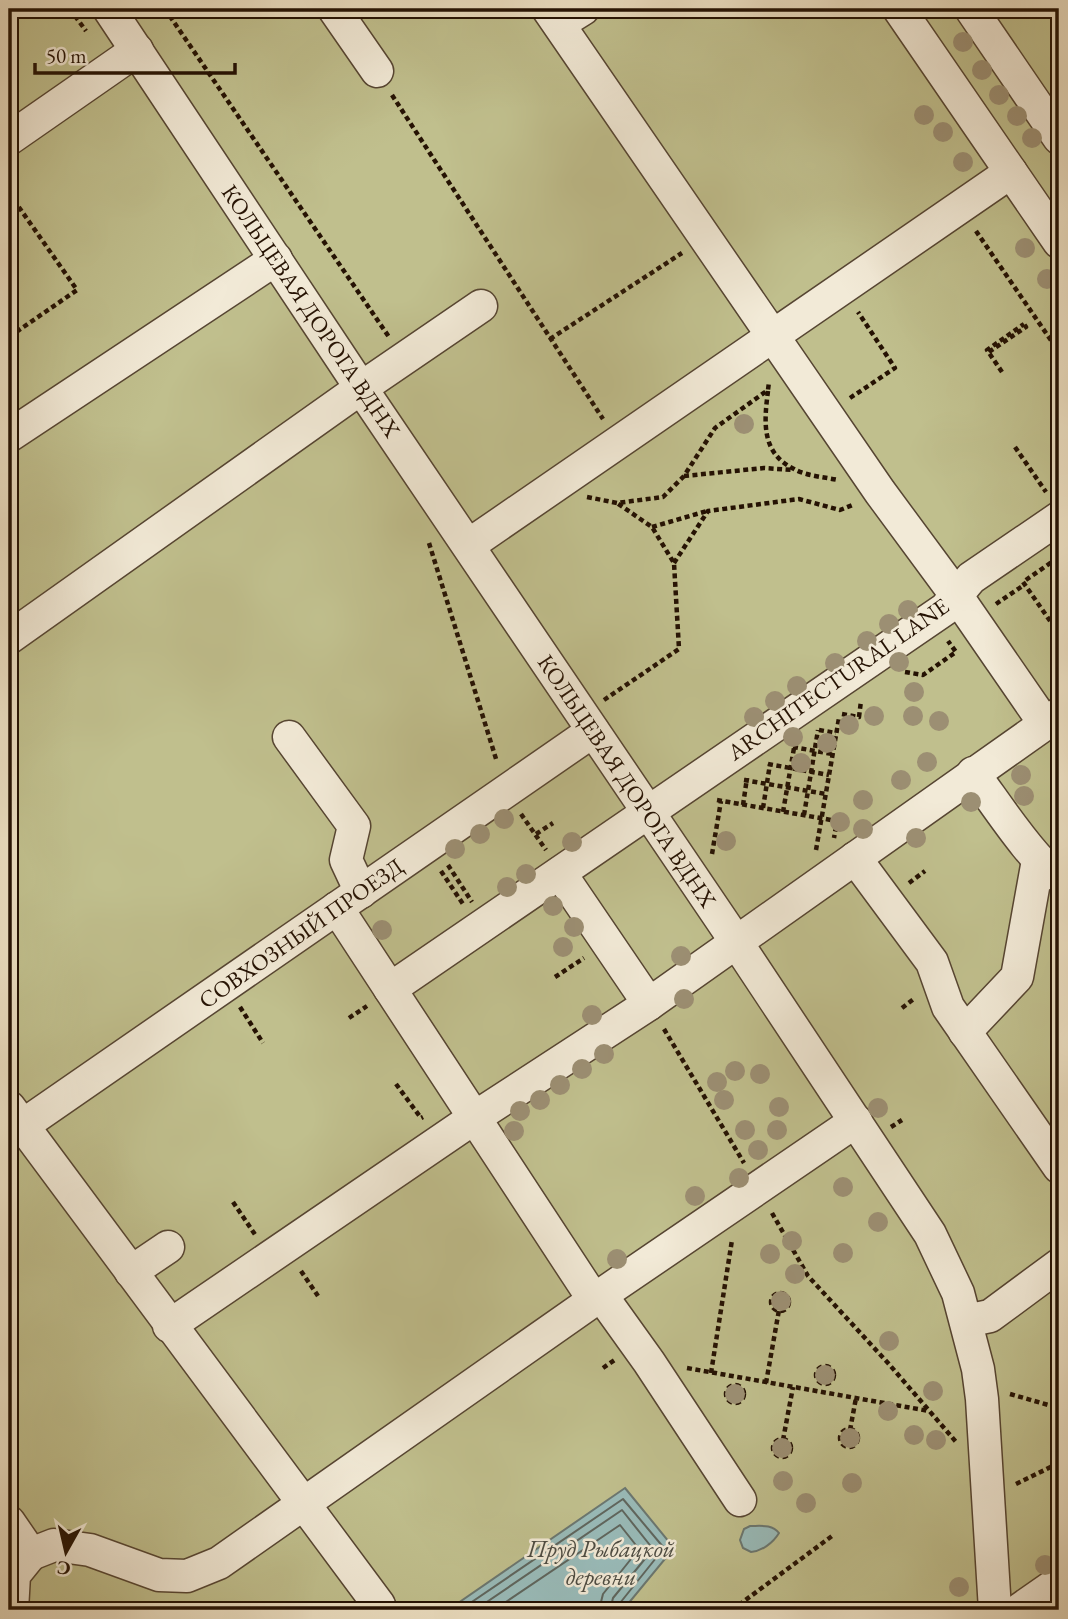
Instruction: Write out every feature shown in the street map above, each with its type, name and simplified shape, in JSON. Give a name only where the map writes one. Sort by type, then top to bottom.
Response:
[{"type":"street","name":"КОЛЬЦЕВАЯ ДОРОГА ВДНХ","points":[[109,9],[468,545],[596,717],[648,813],[930,1234],[958,1293],[978,1369],[995,1610]]},
{"type":"street","points":[[334,9],[377,71]]},
{"type":"street","points":[[899,9],[1011,173],[1054,222]]},
{"type":"street","points":[[971,9],[1059,138]]},
{"type":"street","points":[[169,1326],[270,1257],[466,1106],[649,1004],[1052,719],[878,490],[773,336],[564,14]]},
{"type":"street","points":[[9,139],[136,50]]},
{"type":"street","points":[[468,545],[1011,173]]},
{"type":"street","points":[[9,436],[276,259]]},
{"type":"street","points":[[9,638],[361,387],[481,306]]},
{"type":"street","name":"ARCHITECTURAL LANE","points":[[390,989],[475,914],[561,872],[945,609],[971,578],[1056,509]]},
{"type":"street","name":"СОВХОЗНЫЙ ПРОЕЗД","points":[[13,1123],[226,985],[349,900],[436,856],[506,791],[596,717]]},
{"type":"street","points":[[289,737],[354,826],[346,860],[349,900],[390,989],[466,1106],[597,1297],[649,1362],[740,1500]]},
{"type":"street","points":[[965,1032],[1017,977],[1049,868],[973,773]]},
{"type":"street","points":[[855,858],[932,962],[948,1007],[1059,1167]]},
{"type":"street","points":[[561,872],[649,1004]]},
{"type":"street","points":[[12,1610],[14,1575],[32,1554],[54,1545],[90,1550],[159,1575],[187,1576],[219,1563],[597,1297],[856,1121]]},
{"type":"street","points":[[13,1123],[65,1181],[169,1326],[379,1605]]},
{"type":"street","points":[[131,1272],[168,1247]]},
{"type":"street","points":[[966,1321],[990,1316],[1059,1265]]},
{"type":"street","points":[[9,1522],[32,1554]]},
{"type":"street","points":[[1019,1610],[1059,1582]]},
{"type":"path","points":[[165,9],[404,358]]},
{"type":"path","points":[[377,71],[604,420]]},
{"type":"path","points":[[9,192],[76,289],[9,337]]},
{"type":"path","points":[[960,207],[1059,352]]},
{"type":"path","points":[[551,339],[682,252],[690,264]]},
{"type":"path","points":[[826,414],[895,368],[842,289]]},
{"type":"path","points":[[1002,372],[986,353],[1036,318]]},
{"type":"path","points":[[773,336],[764,426],[773,452],[794,470]]},
{"type":"path","points":[[548,490],[617,503],[663,497],[684,476],[715,428],[768,390]]},
{"type":"path","points":[[1015,447],[1056,509]]},
{"type":"path","points":[[684,476],[764,468],[794,470],[878,490]]},
{"type":"path","points":[[652,527],[708,511],[799,499],[840,510],[878,490]]},
{"type":"path","points":[[596,717],[679,649],[674,563],[652,527],[617,503]]},
{"type":"path","points":[[674,563],[708,511]]},
{"type":"path","points":[[1005,598],[1059,557]]},
{"type":"path","points":[[1024,585],[1055,628]]},
{"type":"path","points":[[923,675],[956,652]]},
{"type":"path","points":[[821,825],[841,705]]},
{"type":"path","points":[[804,815],[820,720]]},
{"type":"path","points":[[818,730],[836,733]]},
{"type":"path","points":[[783,746],[833,754]]},
{"type":"path","points":[[783,812],[794,747]]},
{"type":"path","points":[[762,808],[771,754]]},
{"type":"path","points":[[760,763],[829,775]]},
{"type":"path","points":[[736,779],[826,794]]},
{"type":"path","points":[[711,858],[723,789]]},
{"type":"path","points":[[506,791],[561,872]]},
{"type":"path","points":[[708,799],[837,821]]},
{"type":"path","points":[[536,834],[553,823]]},
{"type":"path","points":[[436,856],[443,877],[475,914]]},
{"type":"path","points":[[436,856],[475,914]]},
{"type":"path","points":[[226,985],[263,1043]]},
{"type":"path","points":[[649,1004],[748,1194],[808,1276],[963,1448]]},
{"type":"path","points":[[396,1084],[421,1118],[466,1106]]},
{"type":"path","points":[[710,1373],[748,1194]]},
{"type":"path","points":[[233,1202],[270,1257]]},
{"type":"path","points":[[780,1292],[787,1296],[789,1303],[785,1309],[779,1310],[774,1308],[771,1300],[780,1292]]},
{"type":"path","points":[[766,1383],[779,1310]]},
{"type":"path","points":[[649,1362],[929,1411]]},
{"type":"path","points":[[824,1366],[831,1369],[834,1376],[829,1383],[824,1384],[818,1381],[816,1374],[817,1370],[824,1366]]},
{"type":"path","points":[[737,1386],[738,1377]]},
{"type":"path","points":[[823,1392],[824,1384]]},
{"type":"path","points":[[737,1386],[741,1388],[744,1396],[739,1402],[731,1403],[726,1393],[730,1387],[737,1386]]},
{"type":"path","points":[[783,1440],[793,1387]]},
{"type":"path","points":[[1002,1392],[1059,1408],[1056,1420],[1059,1442]]},
{"type":"path","points":[[850,1430],[856,1398]]},
{"type":"path","points":[[845,1430],[850,1430],[856,1432],[858,1439],[850,1447],[843,1444],[841,1437],[845,1430]]},
{"type":"path","points":[[783,1440],[789,1442],[791,1450],[787,1456],[779,1457],[773,1447],[783,1440]]},
{"type":"path","points":[[1009,1487],[1059,1463]]},
{"type":"path","points":[[732,1610],[832,1536]]},
{"type":"shaded area","points":[[9,9],[1059,9],[1059,1610],[9,1610]]},
{"type":"water","name":"Пруд Рыбацкой деревни","points":[[625,1488],[674,1548],[623,1610],[448,1610]]},
{"type":"water","points":[[750,1526],[770,1527],[779,1533],[767,1546],[751,1552],[743,1548],[740,1540],[744,1529]]}]
